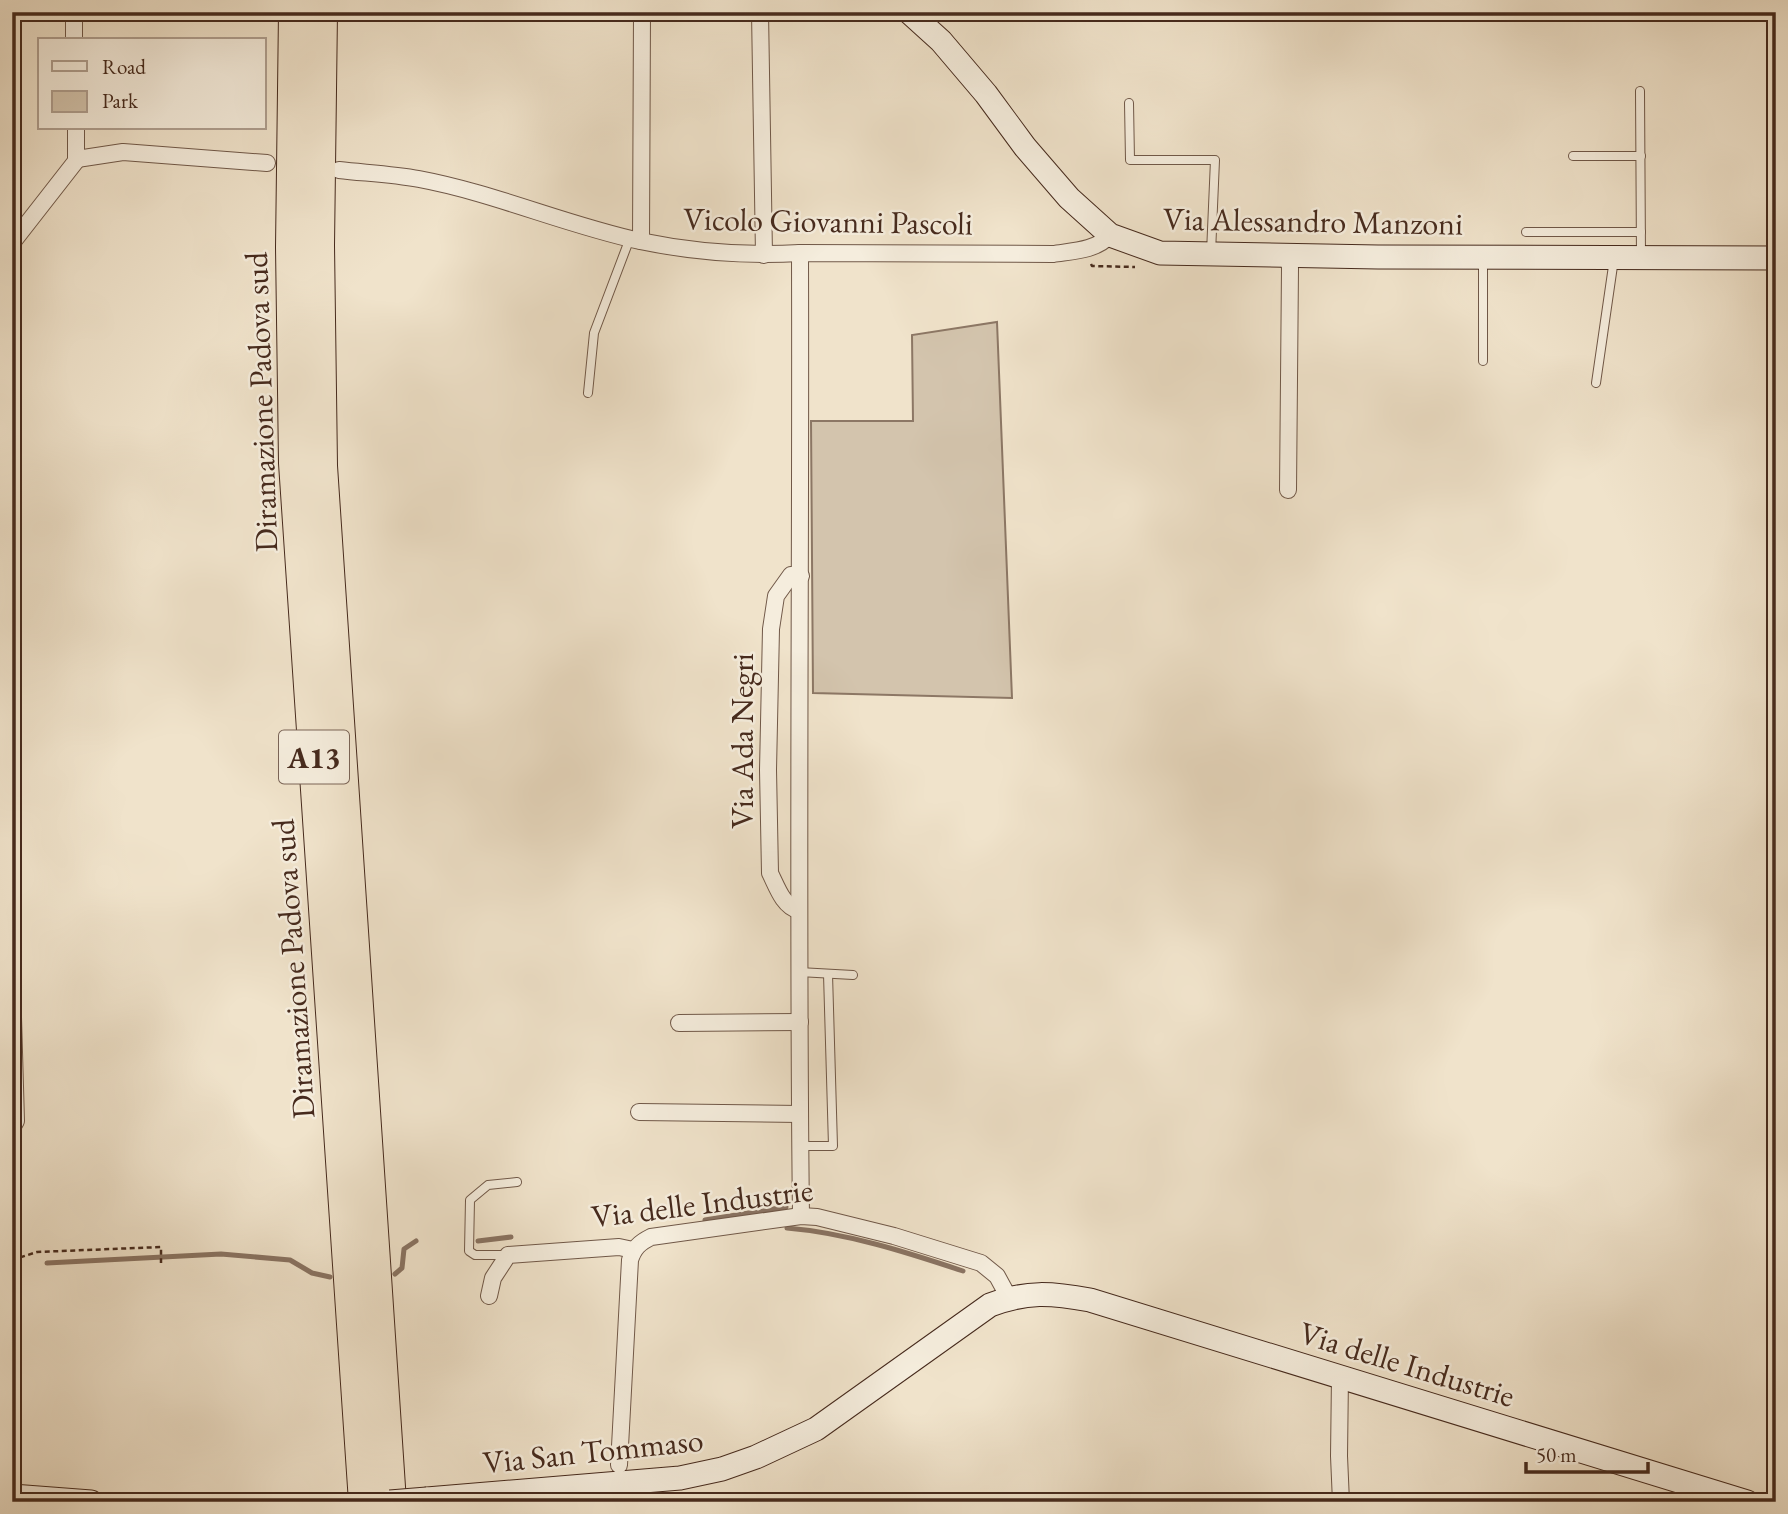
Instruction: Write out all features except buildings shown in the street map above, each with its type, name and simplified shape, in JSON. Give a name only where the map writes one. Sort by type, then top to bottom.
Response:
[{"type":"highway","name":"Diramazione Padova sud","points":[[294,12],[291,247],[294,463],[364,1502]]},
{"type":"highway","name":"Diramazione Padova sud","points":[[322,12],[319,245],[322,466],[391,1502]]},
{"type":"street","points":[[74,12],[74,38]]},
{"type":"street","points":[[636,240],[642,12]]},
{"type":"street","points":[[760,12],[764,255]]},
{"type":"street","name":"Via Alessandro Manzoni","points":[[909,12],[941,41],[1069,198],[1110,235],[1160,253],[1776,258]]},
{"type":"street","points":[[12,243],[77,159],[76,130]]},
{"type":"street","points":[[77,159],[123,152],[267,163]]},
{"type":"street","name":"Vicolo Giovanni Pascoli","points":[[339,170],[419,179],[636,240],[696,250],[764,255],[1053,254],[1091,248],[1104,242],[1110,235]]},
{"type":"street","name":"Via Ada Negri","points":[[800,253],[799,972],[802,1216]]},
{"type":"street","points":[[1288,256],[1288,490]]},
{"type":"street","name":"Via Ada Negri","points":[[799,910],[792,908],[782,899],[770,873],[768,710],[775,596],[791,575],[801,576]]},
{"type":"street","points":[[12,983],[16,1121],[12,1128]]},
{"type":"street","points":[[679,1023],[800,1022]]},
{"type":"street","points":[[639,1112],[800,1114]]},
{"type":"street","name":"Via delle Industrie","points":[[508,1255],[619,1247],[633,1250],[641,1242],[663,1235],[802,1216],[817,1217],[981,1263],[997,1276],[1009,1298]]},
{"type":"street","points":[[619,1465],[630,1260],[633,1250]]},
{"type":"street","points":[[489,1296],[493,1278],[508,1255]]},
{"type":"street","name":"Via San Tommaso","points":[[391,1502],[680,1478],[722,1469],[756,1457],[816,1429],[990,1305],[1009,1298],[1046,1293]]},
{"type":"street","name":"Via delle Industrie","points":[[1046,1293],[1090,1300],[1747,1502]]},
{"type":"street","points":[[1340,1377],[1341,1502]]},
{"type":"street","points":[[12,1496],[91,1502]]},
{"type":"lane","points":[[1640,91],[1642,256]]},
{"type":"lane","points":[[1129,103],[1130,160],[1215,160],[1212,254]]},
{"type":"lane","points":[[1573,156],[1641,156]]},
{"type":"lane","points":[[1527,232],[1641,232]]},
{"type":"lane","points":[[588,393],[594,333],[636,240]]},
{"type":"lane","points":[[1480,256],[1483,269],[1483,360]]},
{"type":"lane","points":[[1596,383],[1614,256]]},
{"type":"lane","points":[[799,972],[853,975]]},
{"type":"lane","points":[[801,1146],[833,1146],[828,974]]},
{"type":"lane","points":[[508,1255],[475,1255],[469,1251],[470,1200],[488,1185],[517,1182]]},
{"type":"path","points":[[12,1260],[37,1252],[161,1247],[161,1263]]},
{"type":"green space","points":[[997,322],[1012,698],[813,693],[811,421],[913,421],[912,335]]},
{"type":"waterway","points":[[705,1220],[786,1207]]},
{"type":"waterway","points":[[787,1228],[854,1239],[963,1271]]},
{"type":"waterway","points":[[478,1241],[511,1237]]},
{"type":"waterway","points":[[395,1274],[402,1268],[404,1249],[416,1241]]},
{"type":"waterway","points":[[47,1263],[221,1254],[290,1260],[312,1273],[330,1277]]}]
